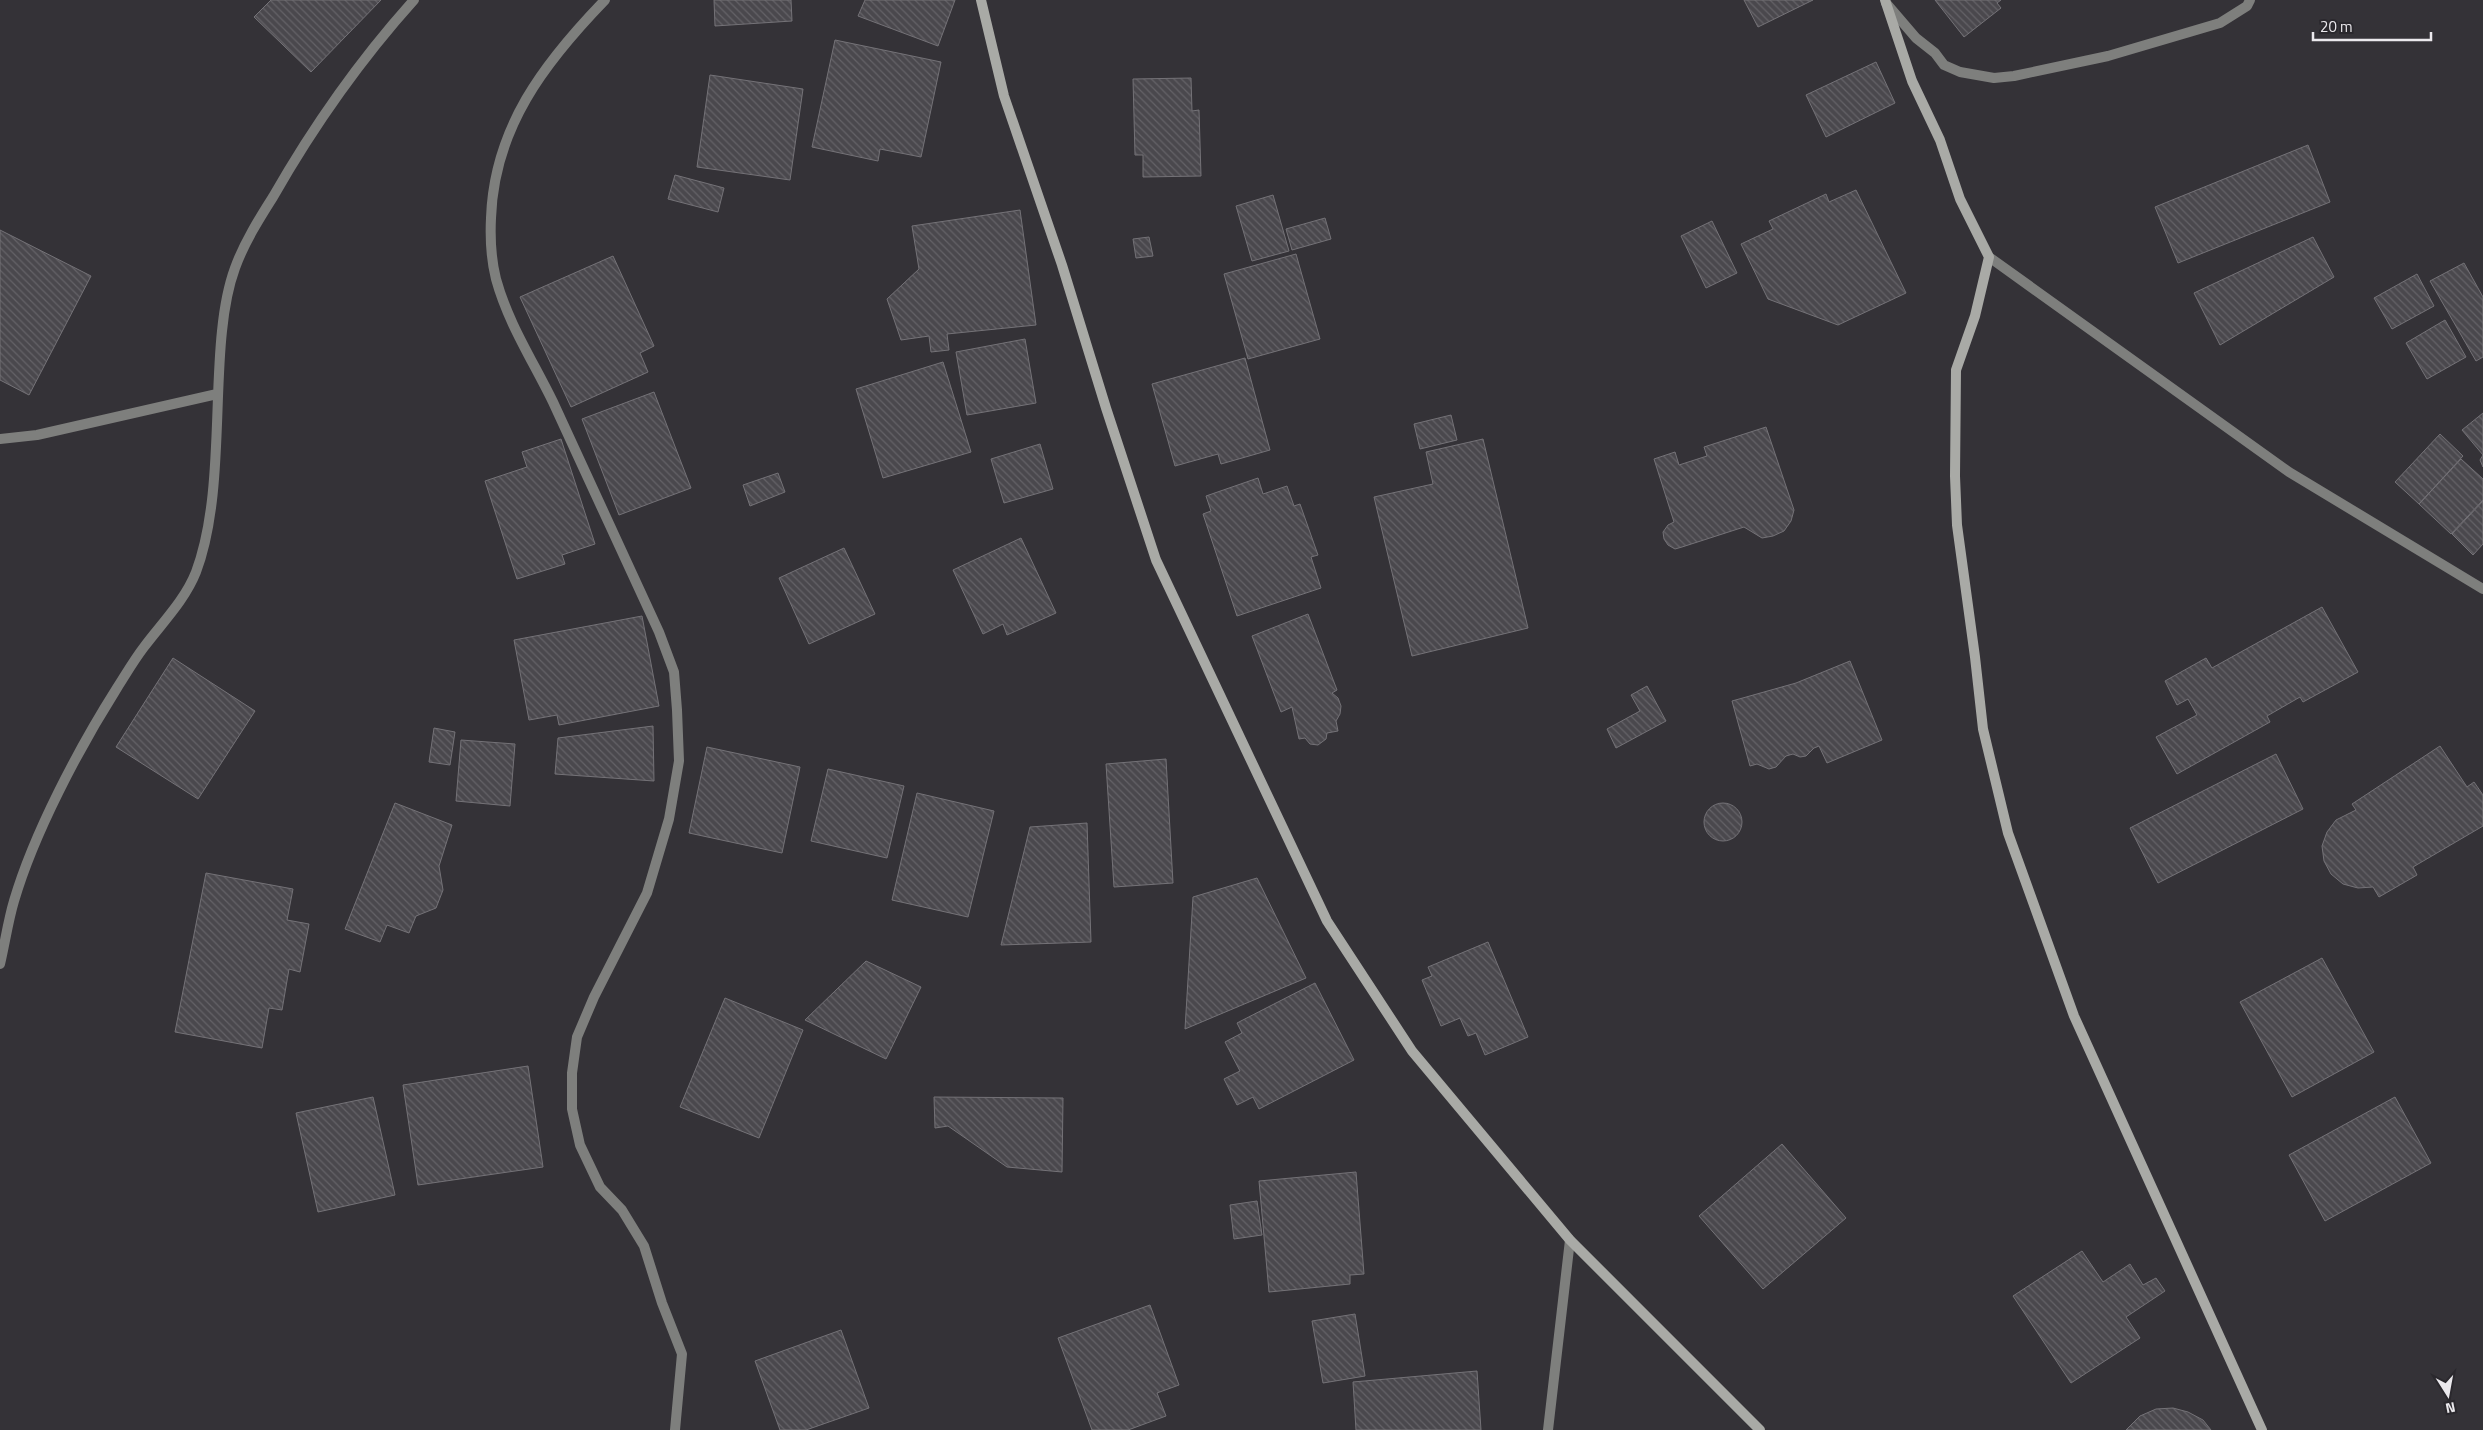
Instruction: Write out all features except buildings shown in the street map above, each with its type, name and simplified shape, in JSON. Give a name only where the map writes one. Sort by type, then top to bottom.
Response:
[{"type":"main road","points":[[981,0],[1004,96],[1062,265],[1156,560],[1327,922],[1412,1051],[1570,1240],[1760,1430]]},
{"type":"main road","points":[[1885,1],[1912,81],[1940,140],[1960,199],[1989,257],[1975,316],[1956,370],[1957,525],[1983,729],[2008,833],[2074,1016],[2262,1430]]},
{"type":"street","points":[[0,964],[14,900],[42,828],[73,767],[116,690],[142,649],[178,604],[195,573],[206,537],[210,508],[222,329],[235,268],[254,229],[291,165],[333,102],[388,29],[414,0]]},
{"type":"street","points":[[605,0],[557,52],[520,106],[500,156],[492,190],[490,238],[496,278],[513,326],[547,390],[660,632],[674,672],[679,762],[669,819],[647,893],[594,997],[577,1037],[572,1073],[572,1109],[580,1145],[600,1187],[622,1210],[644,1246],[662,1303],[682,1354],[675,1430]]},
{"type":"street","points":[[1885,1],[1916,38],[1935,53],[1944,65],[1968,75],[1994,78],[2014,76],[2108,56],[2220,23],[2247,6],[2250,0]]},
{"type":"street","points":[[1989,257],[2289,472],[2483,589]]},
{"type":"street","points":[[0,439],[37,435],[217,394]]},
{"type":"street","points":[[1548,1430],[1570,1240]]}]
